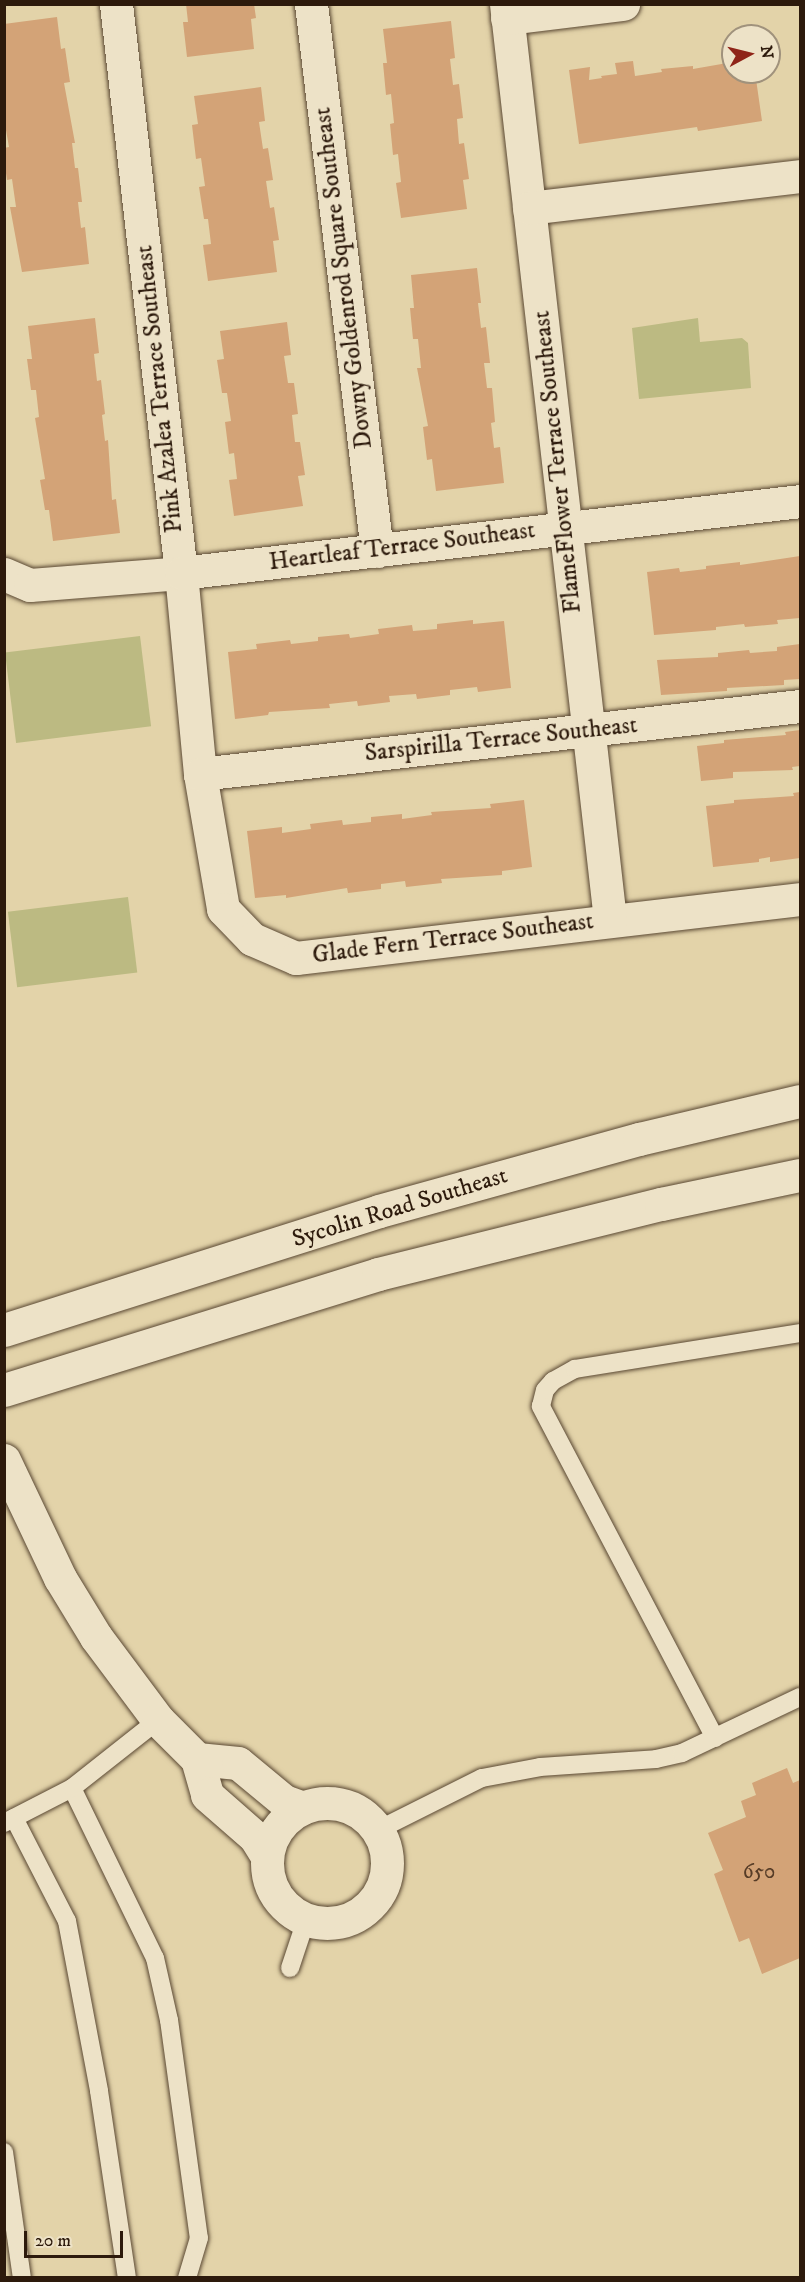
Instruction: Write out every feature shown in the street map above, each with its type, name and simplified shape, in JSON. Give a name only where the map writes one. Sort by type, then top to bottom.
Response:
[{"type":"street","name":"Pink Azalea Terrace Southeast","points":[[116,4],[181,573],[200,774]]},
{"type":"street","name":"Downy Goldenrod Square Southeast","points":[[311,4],[377,551]]},
{"type":"street","points":[[506,11],[623,4]]},
{"type":"street","name":"FlameFlower Terrace Southeast","points":[[506,11],[610,920]]},
{"type":"street","points":[[530,208],[801,176]]},
{"type":"street","name":"Heartleaf Terrace Southeast","points":[[4,574],[30,585],[181,573],[801,501]]},
{"type":"street","name":"Sarspirilla Terrace Southeast","points":[[200,774],[801,706]]},
{"type":"street","name":"Glade Fern Terrace Southeast","points":[[200,774],[223,909],[252,939],[296,958],[801,899]]},
{"type":"street","name":"Sycolin Road Southeast","points":[[4,1330],[379,1212],[639,1139],[801,1101]]},
{"type":"street","points":[[4,1390],[378,1274],[661,1204],[801,1174]]},
{"type":"street","points":[[4,1460],[60,1578],[96,1637],[158,1720],[197,1759],[207,1795],[255,1837],[267,1856],[272,1888],[292,1912],[306,1920],[324,1923],[343,1921],[360,1913],[374,1901],[383,1885],[386,1872],[385,1847],[378,1830],[367,1818],[344,1804],[320,1803],[303,1808],[284,1821],[272,1841],[267,1856]]},
{"type":"street","points":[[197,1759],[238,1763],[284,1801],[303,1808]]},
{"type":"lane","points":[[715,1738],[541,1406],[545,1390],[553,1381],[575,1370],[801,1333]]},
{"type":"lane","points":[[378,1830],[482,1778],[552,1765],[656,1759],[682,1753],[801,1697]]},
{"type":"lane","points":[[127,2277],[99,2091],[67,1921],[9,1820],[72,1788],[158,1720]]},
{"type":"lane","points":[[72,1788],[155,1958],[169,2020],[199,2238],[187,2277]]},
{"type":"lane","points":[[290,1968],[306,1920]]},
{"type":"lane","points":[[4,2152],[22,2277]]},
{"type":"shaded area","points":[[698,318],[700,342],[742,338],[748,343],[751,388],[639,399],[632,328]]},
{"type":"shaded area","points":[[140,636],[151,726],[16,743],[5,653]]},
{"type":"shaded area","points":[[128,897],[137,972],[17,987],[8,912]]},
{"type":"building","points":[[186,4],[254,4],[256,18],[251,19],[254,49],[187,57],[183,22],[188,22]]},
{"type":"building","points":[[57,17],[61,49],[65,48],[70,82],[64,83],[75,143],[72,143],[82,202],[78,202],[81,228],[85,227],[89,264],[22,272],[10,207],[16,207],[12,179],[7,180],[4,159],[4,148],[9,147],[4,119],[4,24]]},
{"type":"building","points":[[451,21],[455,58],[450,59],[453,85],[459,84],[463,118],[457,119],[459,144],[464,143],[469,179],[463,180],[467,209],[401,218],[396,183],[401,182],[398,154],[393,155],[390,124],[394,123],[391,94],[386,95],[383,63],[387,63],[383,29]]},
{"type":"building","points":[[633,61],[635,76],[662,72],[661,69],[693,66],[693,69],[721,64],[721,84],[757,84],[762,121],[698,131],[697,127],[579,144],[569,70],[590,67],[589,80],[617,74],[615,63]]},
{"type":"building","points":[[261,87],[265,121],[259,122],[263,149],[268,148],[273,180],[266,181],[270,208],[274,207],[279,240],[273,241],[277,272],[208,281],[203,245],[211,244],[208,219],[204,219],[199,187],[205,186],[201,158],[196,159],[192,125],[198,124],[194,96]]},
{"type":"building","points":[[477,268],[481,328],[486,327],[490,363],[484,363],[487,388],[492,388],[495,422],[491,423],[494,448],[500,447],[504,483],[436,491],[432,459],[427,460],[423,427],[428,426],[417,368],[421,368],[418,339],[413,339],[410,308],[414,308],[411,275]]},
{"type":"building","points":[[95,318],[99,353],[94,354],[97,381],[101,380],[105,414],[102,415],[105,441],[108,440],[112,500],[116,499],[120,533],[53,541],[49,510],[45,510],[40,480],[45,479],[35,418],[39,417],[36,390],[31,390],[27,359],[32,359],[28,326]]},
{"type":"building","points":[[287,322],[291,355],[284,356],[288,383],[294,383],[298,414],[292,415],[295,442],[300,442],[305,475],[298,476],[303,506],[234,516],[229,480],[237,479],[234,453],[229,454],[225,422],[231,421],[227,393],[222,393],[217,360],[224,359],[220,331]]},
{"type":"building","points":[[800,556],[800,618],[777,620],[778,624],[745,627],[744,624],[716,627],[716,630],[654,635],[647,572],[679,568],[680,572],[706,569],[706,566],[740,562],[740,565]]},
{"type":"building","points":[[473,620],[473,624],[504,621],[511,688],[478,692],[477,687],[450,690],[450,695],[417,699],[416,694],[389,696],[390,702],[358,706],[357,701],[329,704],[330,708],[269,712],[268,715],[235,719],[228,652],[257,649],[256,644],[290,640],[291,644],[318,641],[318,637],[349,634],[350,638],[379,634],[378,629],[412,625],[413,631],[437,629],[437,624]]},
{"type":"building","points":[[800,644],[800,679],[784,680],[784,685],[661,695],[657,660],[718,657],[718,653],[749,650],[750,653],[777,651],[777,647]]},
{"type":"building","points":[[800,730],[800,766],[792,767],[793,770],[733,772],[733,778],[701,781],[697,746],[724,743],[724,740],[786,735],[785,732]]},
{"type":"building","points":[[800,792],[800,858],[770,862],[770,857],[759,859],[759,862],[713,867],[706,806],[734,803],[734,800],[794,796],[793,793]]},
{"type":"building","points":[[524,800],[532,867],[502,871],[502,875],[441,879],[442,883],[406,887],[405,881],[381,884],[381,889],[348,893],[347,888],[286,898],[286,895],[255,898],[247,831],[282,827],[282,833],[311,829],[310,824],[342,820],[343,825],[371,822],[371,817],[402,814],[402,819],[432,815],[431,812],[491,808],[490,804]]},
{"type":"building","points":[[787,1768],[793,1783],[800,1780],[800,1958],[762,1974],[749,1938],[739,1942],[714,1874],[723,1870],[708,1833],[746,1817],[741,1801],[756,1795],[752,1783]]}]
